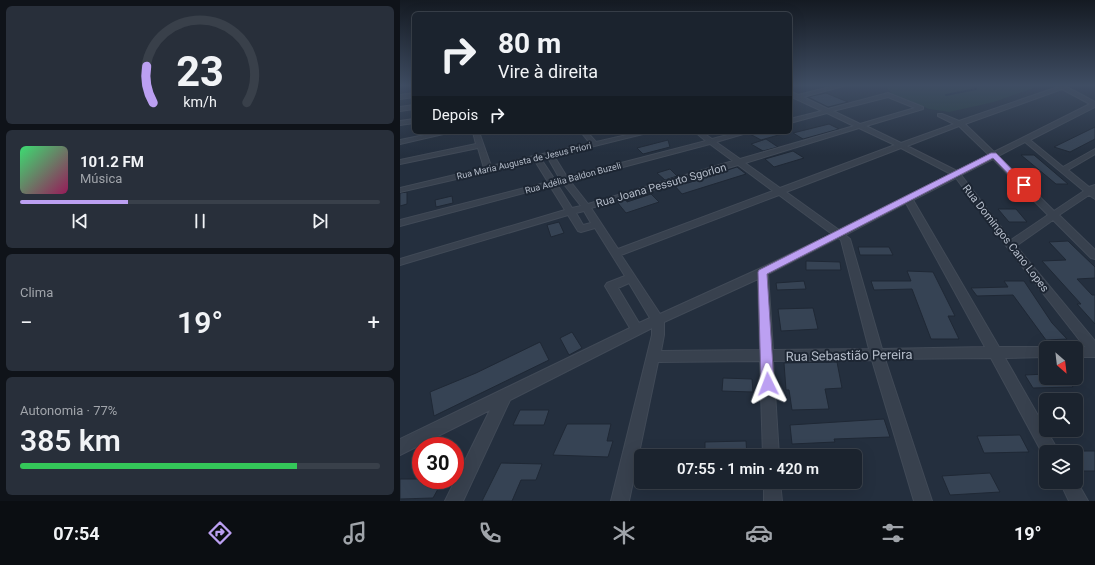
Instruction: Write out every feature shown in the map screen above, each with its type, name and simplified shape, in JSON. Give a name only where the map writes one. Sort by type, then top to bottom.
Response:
[{"type":"street","name":"Rua Domingos Cano Lopes","points":[[822,108],[940,164],[957,174],[1010,245],[1095,351]]},
{"type":"street","name":"Rua Joana Pessuto Sgorlon","points":[[827,111],[837,108]]},
{"type":"street","name":"Rua Joana Pessuto Sgorlon","points":[[400,262],[920,108]]},
{"type":"street","points":[[616,253],[1001,108]]},
{"type":"street","points":[[400,447],[637,330],[762,272],[1088,108]]},
{"type":"street","points":[[792,120],[827,111]]},
{"type":"street","points":[[940,115],[961,123],[1095,256]]},
{"type":"street","points":[[400,123],[412,121]]},
{"type":"street","points":[[400,142],[438,134]]},
{"type":"street","points":[[477,134],[488,169]]},
{"type":"street","points":[[586,134],[594,144]]},
{"type":"street","name":"Rua Maria Augusta de Jesus Priori","points":[[400,190],[639,134]]},
{"type":"street","points":[[701,134],[845,239],[877,354],[923,501]]},
{"type":"street","name":"Rua Adélia Baldon Buzeli","points":[[400,223],[740,134]]},
{"type":"street","points":[[1010,245],[1093,191],[1063,170],[1025,139]]},
{"type":"street","points":[[400,162],[481,145]]},
{"type":"street","points":[[1063,170],[1095,151]]},
{"type":"street","points":[[550,155],[565,180],[586,207],[658,320],[658,335],[620,501]]},
{"type":"street","points":[[537,158],[551,183],[581,229],[597,224]]},
{"type":"street","points":[[908,199],[1047,445]]},
{"type":"street","points":[[762,272],[771,449]]},
{"type":"street","points":[[631,278],[612,286],[637,330]]},
{"type":"street","points":[[1083,352],[1095,351]]},
{"type":"street","name":"Rua Sebastião Pereira","points":[[653,357],[1039,352]]},
{"type":"street","points":[[454,501],[505,395]]},
{"type":"street","points":[[772,489],[773,501]]},
{"type":"street","points":[[1072,489],[1079,501]]},
{"type":"green space","points":[[927,108],[965,108],[949,112]]},
{"type":"building","points":[[829,124],[839,129],[803,139],[793,133]]},
{"type":"building","points":[[1095,127],[1095,139],[1070,152],[1054,147]]},
{"type":"building","points":[[750,134],[782,134],[761,140]]},
{"type":"building","points":[[766,139],[778,147],[763,151],[751,144]]},
{"type":"building","points":[[668,140],[670,147],[643,154],[637,148]]},
{"type":"building","points":[[793,151],[804,158],[774,167],[765,159]]},
{"type":"building","points":[[1021,155],[1034,155],[1068,184],[1056,184]]},
{"type":"building","points":[[737,167],[746,174],[682,194],[674,185],[684,182],[688,183]]},
{"type":"building","points":[[670,169],[677,176],[665,180],[657,173]]},
{"type":"building","points":[[407,192],[407,204],[400,206],[400,193]]},
{"type":"building","points":[[651,194],[659,202],[626,213],[617,202],[626,199],[627,202]]},
{"type":"building","points":[[452,196],[453,203],[436,207],[435,200]]},
{"type":"building","points":[[998,209],[1016,209],[1027,222],[1009,222]]},
{"type":"building","points":[[559,222],[564,233],[551,237],[547,225]]},
{"type":"building","points":[[1068,241],[1095,267],[1095,278],[1077,279],[1092,295],[1095,295],[1095,324],[1077,304],[1081,304],[1042,261],[1066,260],[1049,242]]},
{"type":"building","points":[[858,247],[889,247],[893,255],[860,255]]},
{"type":"building","points":[[806,261],[840,262],[841,270],[806,270]]},
{"type":"building","points":[[907,271],[933,272],[955,316],[948,316],[959,339],[931,339],[912,289],[874,290],[871,281],[911,281]]},
{"type":"building","points":[[804,281],[806,289],[777,290],[776,283]]},
{"type":"building","points":[[1004,281],[1024,281],[1052,323],[1067,339],[1046,340],[1013,295],[977,296],[971,288],[1008,287]]},
{"type":"building","points":[[813,308],[818,329],[781,331],[778,309]]},
{"type":"building","points":[[572,332],[582,348],[569,355],[560,338]]},
{"type":"building","points":[[540,342],[549,360],[434,416],[430,392],[476,373]]},
{"type":"building","points":[[837,362],[842,388],[825,389],[829,409],[792,410],[789,390],[786,390],[784,363]]},
{"type":"building","points":[[1039,374],[1039,385],[1072,385],[1073,387],[1033,388],[1025,375]]},
{"type":"building","points":[[723,378],[752,379],[753,392],[722,391]]},
{"type":"building","points":[[520,410],[549,410],[544,425],[513,425]]},
{"type":"building","points":[[884,419],[890,437],[834,439],[835,442],[792,444],[790,425]]},
{"type":"building","points":[[567,424],[611,424],[607,441],[613,441],[608,457],[553,455]]},
{"type":"building","points":[[1020,435],[1029,452],[984,453],[977,436]]},
{"type":"building","points":[[746,441],[747,449],[705,449],[705,442]]},
{"type":"building","points":[[1083,451],[1095,451],[1095,471],[1083,471]]},
{"type":"building","points":[[501,463],[542,464],[536,480],[521,480],[512,501],[482,501]]},
{"type":"building","points":[[990,473],[1000,492],[950,495],[942,476]]},
{"type":"building","points":[[400,479],[412,479],[412,489],[438,489],[433,498],[400,499]]},
{"type":"route","points":[[768,384],[762,272],[994,155],[1024,185]]}]
